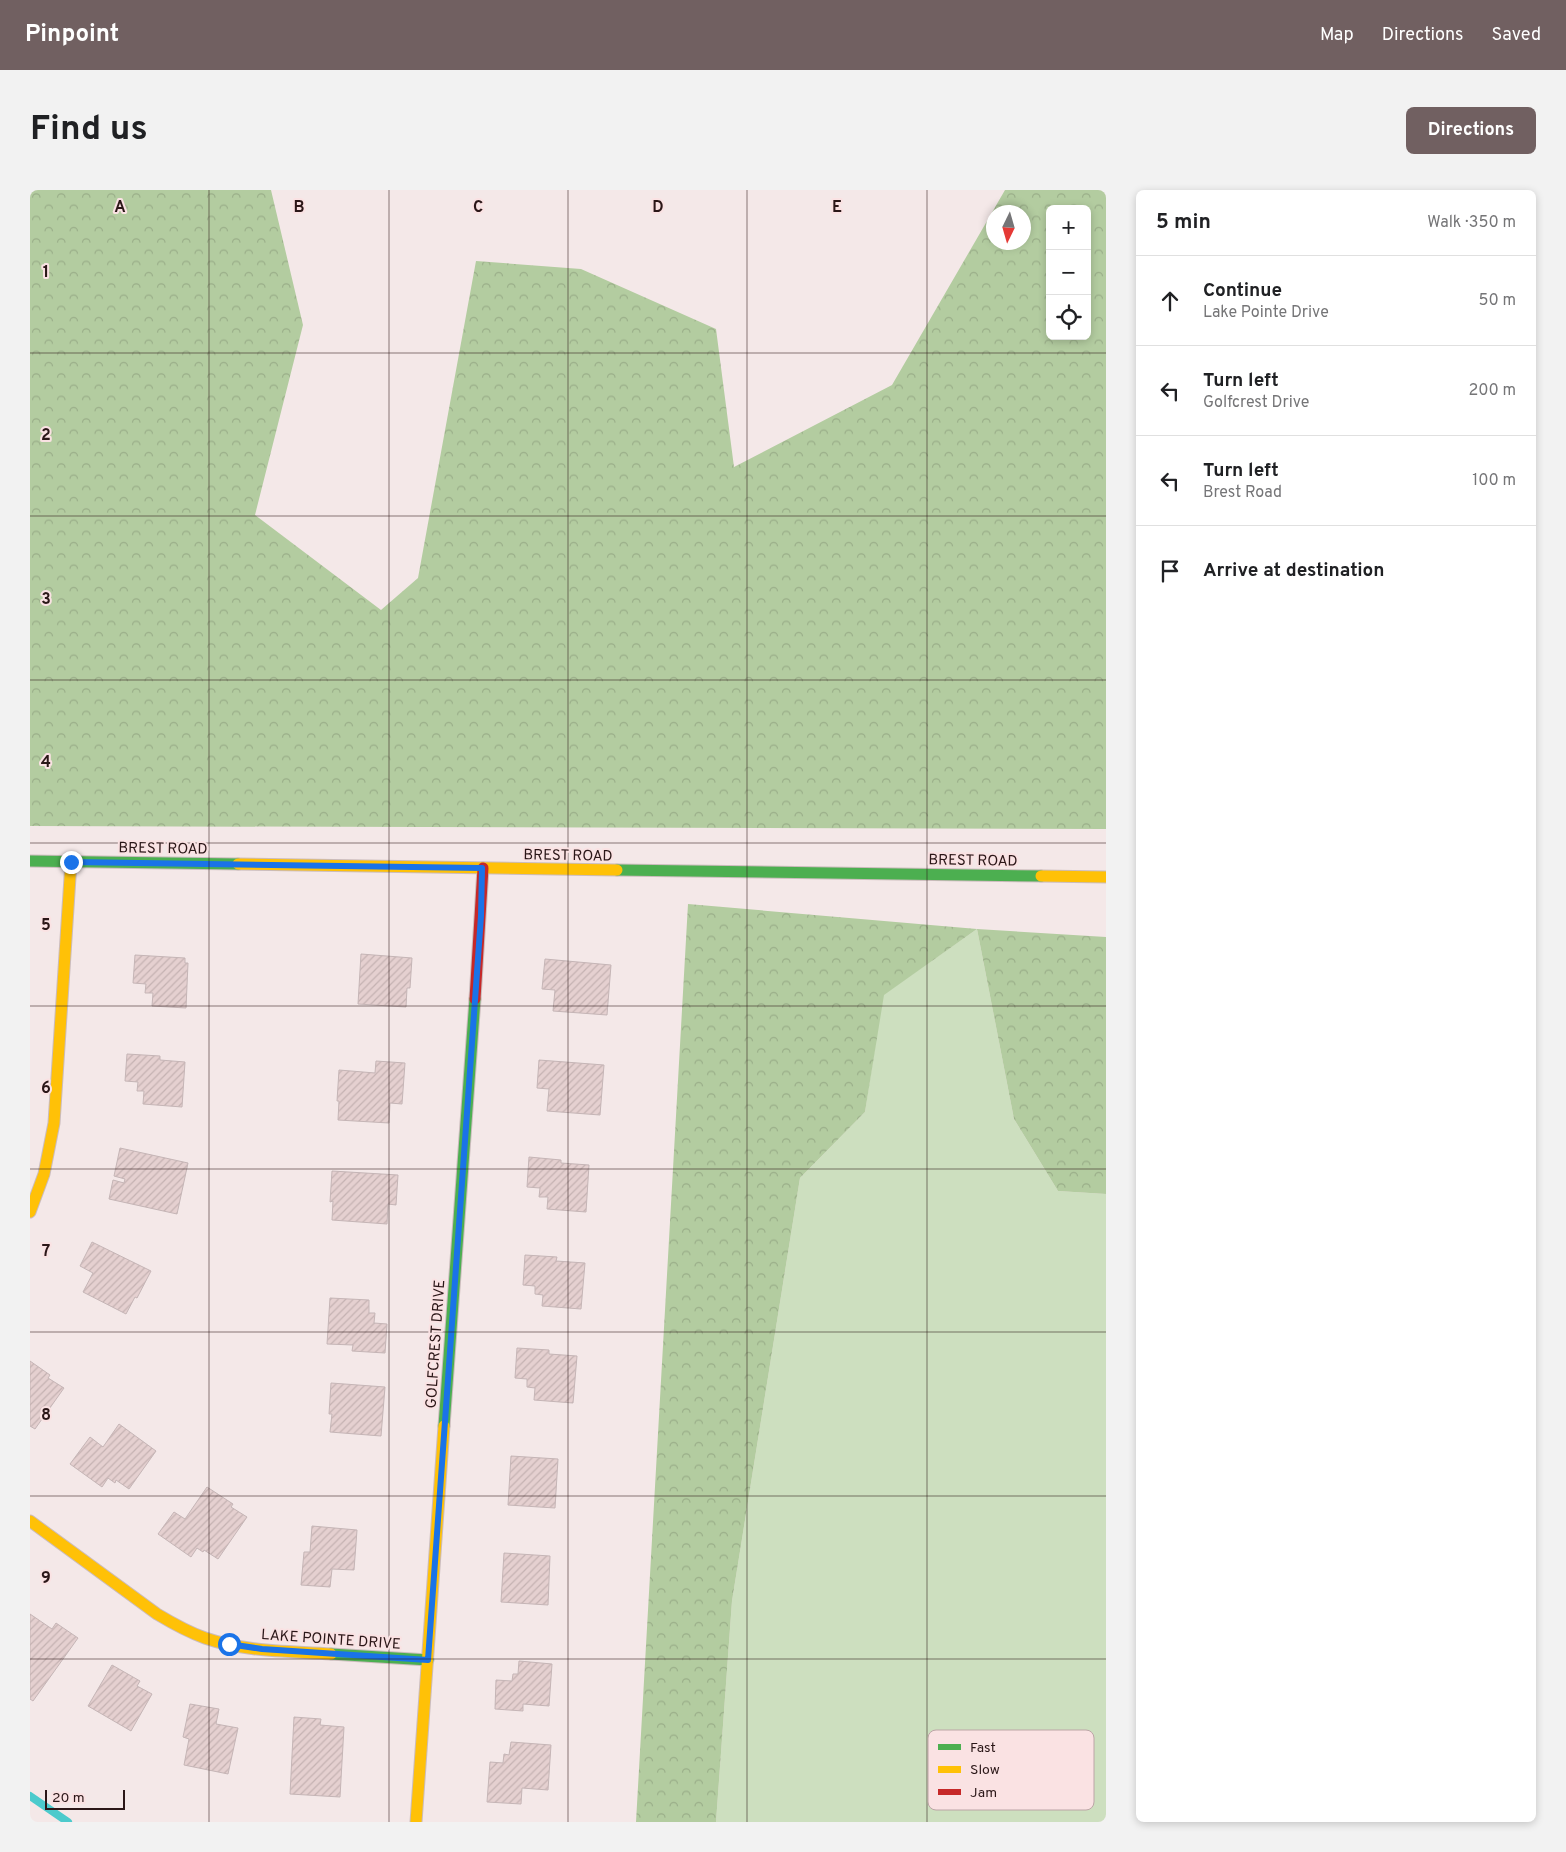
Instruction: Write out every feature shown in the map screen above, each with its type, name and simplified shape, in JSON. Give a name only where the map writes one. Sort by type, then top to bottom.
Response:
[{"type":"street","name":"BREST ROAD","points":[[30,861],[1106,877]]},
{"type":"street","points":[[30,1212],[44,1174],[54,1123],[71,862]]},
{"type":"street","name":"GOLFCREST DRIVE","points":[[416,1822],[481,916],[482,868]]},
{"type":"street","name":"LAKE POINTE DRIVE","points":[[30,1521],[157,1614],[205,1638],[262,1649],[428,1660]]},
{"type":"green space","points":[[30,190],[271,190],[303,325],[255,515],[381,610],[418,578],[476,261],[581,269],[716,329],[734,467],[892,385],[986,223],[986,250],[1031,250],[1031,205],[996,205],[1005,190],[1106,190],[1106,829],[30,826]]},
{"type":"green space","points":[[688,904],[977,929],[884,995],[865,1112],[800,1178],[732,1601],[716,1822],[636,1822]]},
{"type":"green space","points":[[977,929],[1014,1119],[1058,1191],[1106,1194],[1106,1822],[716,1822],[732,1601],[800,1178],[865,1112],[883,995]]},
{"type":"green space","points":[[977,929],[1106,937],[1106,1194],[1058,1191],[1014,1119]]},
{"type":"building","points":[[361,954],[412,958],[410,988],[407,988],[406,1007],[358,1004]]},
{"type":"building","points":[[135,955],[185,958],[185,963],[188,963],[186,1008],[152,1006],[153,993],[145,993],[146,984],[133,983]]},
{"type":"building","points":[[545,959],[611,965],[607,1015],[553,1011],[555,990],[542,989]]},
{"type":"building","points":[[127,1054],[160,1056],[160,1060],[185,1062],[182,1107],[143,1104],[144,1091],[137,1091],[138,1082],[125,1081]]},
{"type":"building","points":[[539,1060],[604,1065],[600,1115],[547,1111],[549,1089],[537,1088]]},
{"type":"building","points":[[376,1061],[405,1063],[402,1104],[390,1103],[389,1123],[338,1120],[339,1070],[375,1073]]},
{"type":"building","points":[[120,1148],[188,1163],[177,1214],[109,1199],[113,1180],[124,1183],[125,1179],[114,1176]]},
{"type":"building","points":[[529,1157],[561,1160],[561,1163],[589,1165],[586,1212],[547,1209],[548,1197],[539,1197],[540,1188],[527,1187]]},
{"type":"building","points":[[332,1171],[398,1175],[396,1205],[388,1204],[387,1224],[332,1220],[333,1201],[330,1202]]},
{"type":"building","points":[[92,1242],[151,1271],[126,1314],[83,1292],[93,1273],[80,1266]]},
{"type":"building","points":[[525,1255],[557,1257],[556,1261],[585,1263],[581,1309],[542,1306],[543,1295],[535,1294],[535,1286],[523,1285]]},
{"type":"building","points":[[330,1298],[369,1300],[369,1313],[375,1313],[374,1323],[387,1324],[385,1353],[352,1351],[353,1345],[327,1344]]},
{"type":"building","points":[[517,1348],[549,1350],[549,1354],[577,1356],[573,1403],[534,1400],[535,1388],[527,1387],[527,1379],[515,1378]]},
{"type":"building","points":[[30,1361],[50,1375],[48,1378],[64,1388],[35,1429],[30,1426]]},
{"type":"building","points":[[331,1383],[385,1387],[381,1436],[330,1432],[332,1414],[329,1414]]},
{"type":"building","points":[[119,1424],[156,1451],[129,1489],[116,1480],[115,1483],[108,1478],[102,1487],[70,1464],[90,1437],[103,1447]]},
{"type":"building","points":[[511,1456],[558,1459],[555,1508],[508,1505]]},
{"type":"building","points":[[207,1487],[233,1504],[231,1507],[247,1517],[218,1559],[197,1548],[191,1557],[158,1534],[174,1512],[185,1519]]},
{"type":"building","points":[[312,1526],[357,1530],[354,1570],[332,1569],[330,1587],[301,1585],[304,1552],[310,1552]]},
{"type":"building","points":[[504,1553],[550,1556],[548,1605],[501,1602]]},
{"type":"building","points":[[30,1614],[52,1629],[56,1623],[78,1638],[33,1701],[30,1699]]},
{"type":"building","points":[[519,1661],[552,1664],[549,1706],[523,1704],[523,1711],[495,1709],[496,1680],[512,1681],[513,1674],[518,1674]]},
{"type":"building","points":[[112,1665],[140,1681],[137,1686],[152,1694],[131,1731],[88,1706]]},
{"type":"building","points":[[190,1704],[219,1709],[216,1724],[238,1728],[228,1774],[184,1765],[189,1739],[183,1737]]},
{"type":"building","points":[[294,1717],[321,1719],[320,1725],[344,1727],[340,1797],[290,1794]]},
{"type":"building","points":[[511,1742],[551,1745],[548,1790],[522,1788],[521,1804],[487,1802],[490,1762],[503,1763],[504,1754],[509,1755]]},
{"type":"waterway","points":[[30,1796],[68,1822]]},
{"type":"traffic: fast","points":[[30,861],[238,864]]},
{"type":"traffic: fast","points":[[617,870],[1041,876]]},
{"type":"traffic: fast","points":[[444,1426],[475,999]]},
{"type":"traffic: fast","points":[[331,1654],[428,1660]]},
{"type":"traffic: slow","points":[[30,1212],[44,1174],[54,1123],[71,862]]},
{"type":"traffic: slow","points":[[238,864],[617,870]]},
{"type":"traffic: slow","points":[[1041,876],[1106,877]]},
{"type":"traffic: slow","points":[[416,1822],[444,1426]]},
{"type":"traffic: slow","points":[[30,1521],[157,1614],[192,1633],[220,1643],[236,1646],[331,1654]]},
{"type":"traffic: jam","points":[[475,999],[483,868]]},
{"type":"route","points":[[71,862],[482,868],[481,916],[428,1660],[262,1649],[229,1644]]}]
